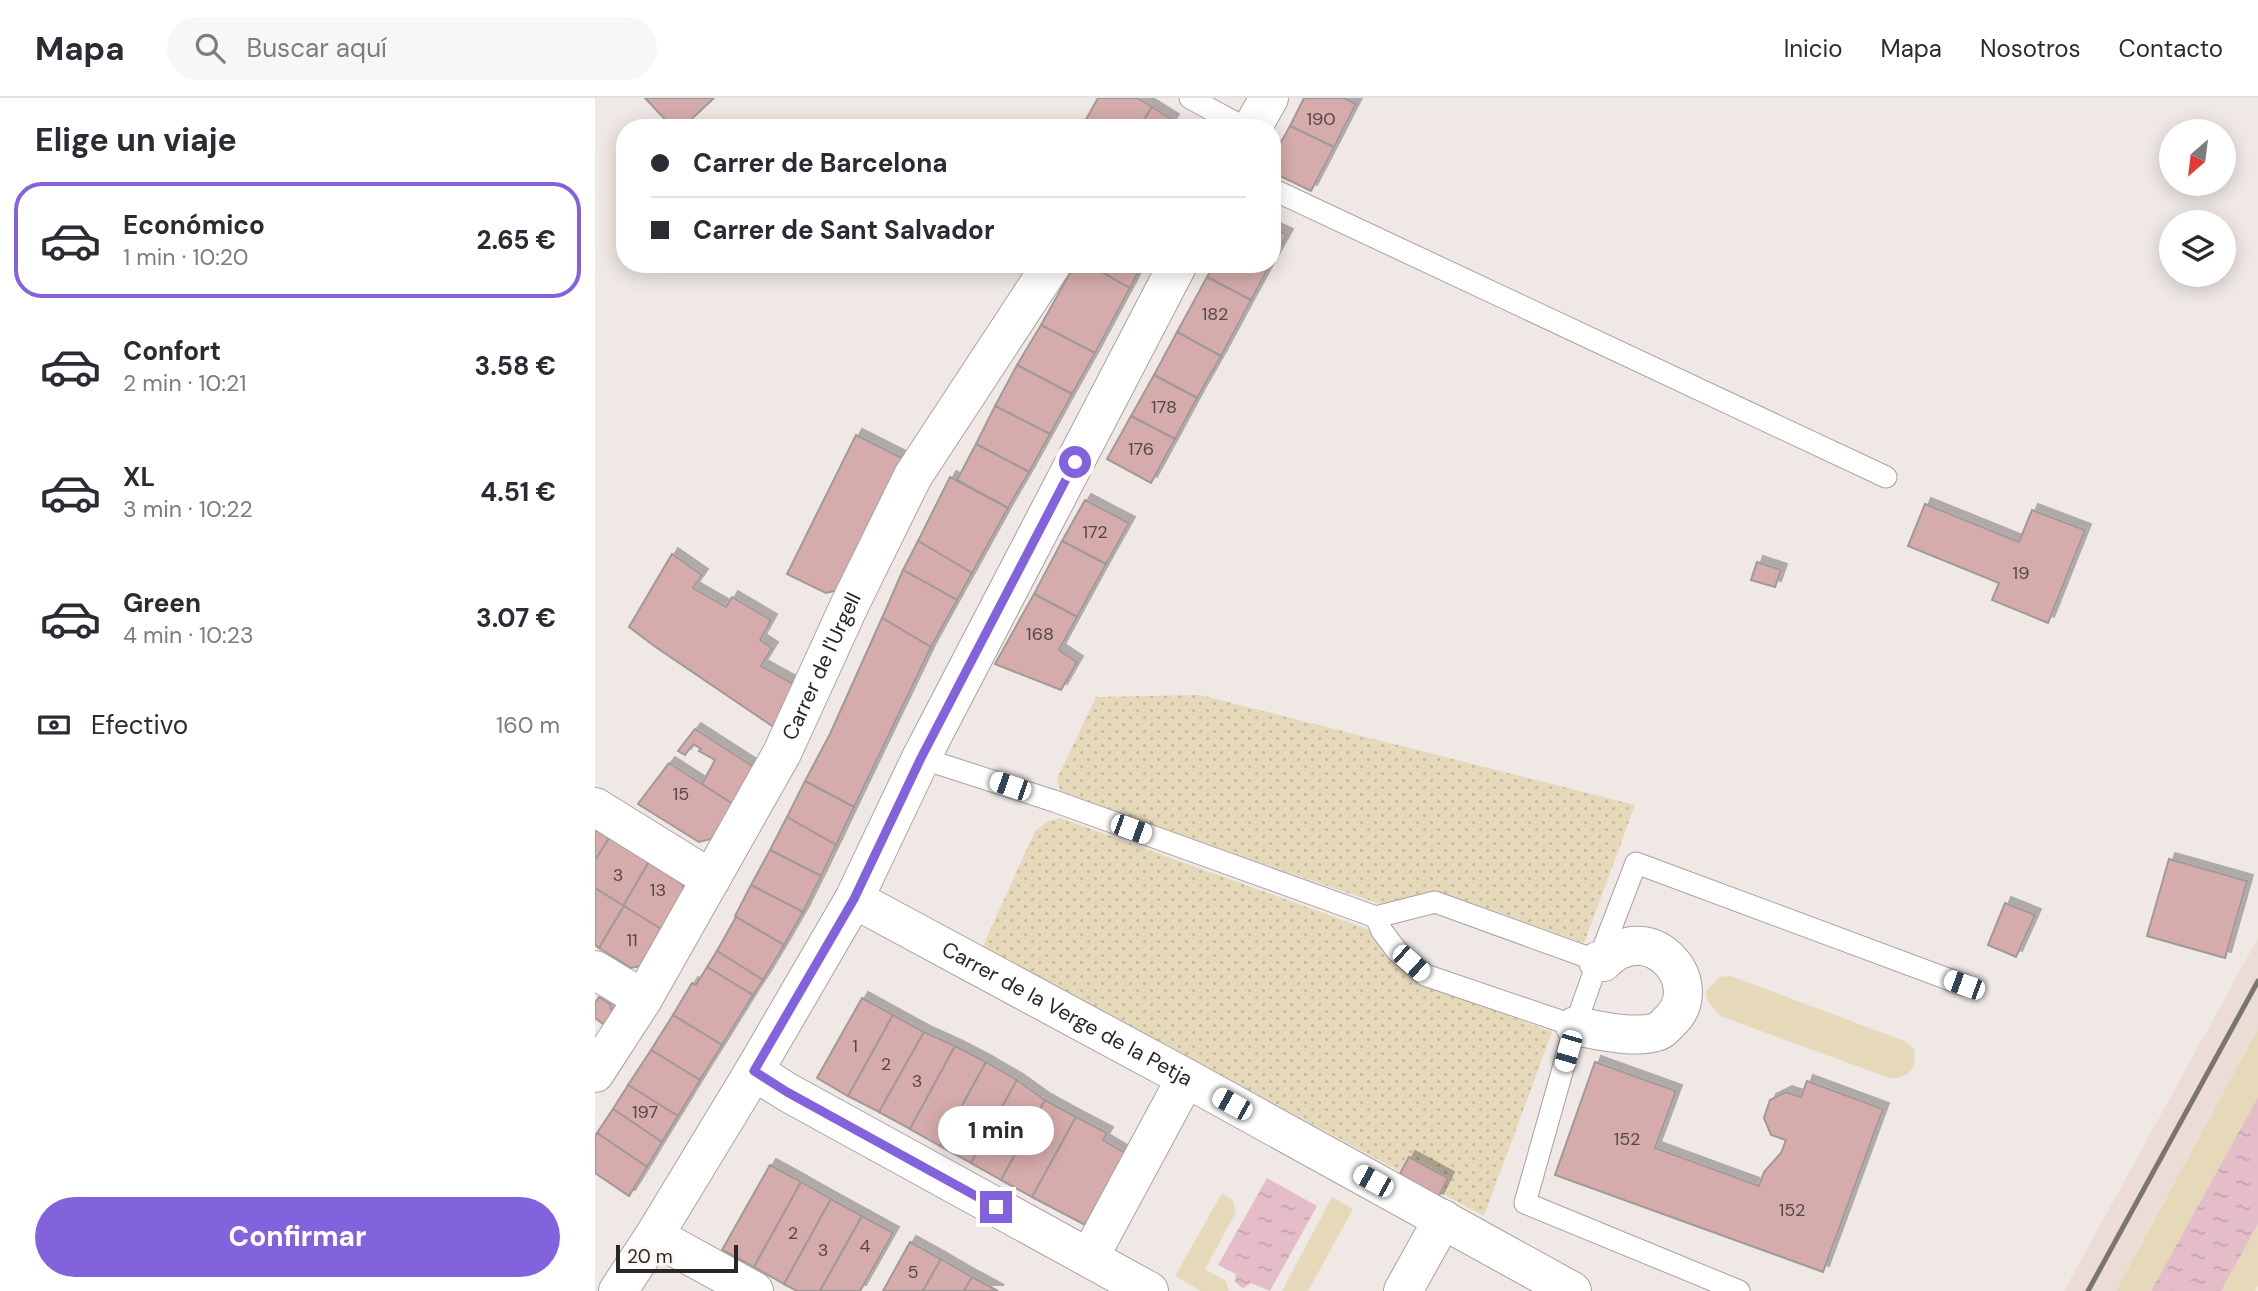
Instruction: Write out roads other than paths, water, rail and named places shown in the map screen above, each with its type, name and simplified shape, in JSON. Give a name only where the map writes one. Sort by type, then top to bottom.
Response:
[{"type":"street","points":[[1257,119],[1269,98]]},
{"type":"street","name":"Carrer de l'Urgell","points":[[595,1073],[643,999],[782,753],[913,476],[1046,273]]},
{"type":"street","points":[[618,1291],[655,1236],[854,899],[921,758],[1173,273]]},
{"type":"street","points":[[595,807],[711,879]]},
{"type":"street","name":"Carrer de la Verge de la Petja","points":[[854,899],[1572,1291]]},
{"type":"street","points":[[1575,1026],[1625,1034],[1658,1032],[1675,1017],[1682,998],[1681,978],[1671,960],[1654,947],[1630,945],[1611,954],[1603,962],[1598,961]]},
{"type":"street","points":[[595,970],[643,999]]},
{"type":"street","points":[[754,1071],[787,1092],[1149,1291]]},
{"type":"street","points":[[1089,1258],[1186,1078]]},
{"type":"street","points":[[1403,1291],[1443,1219]]},
{"type":"street","points":[[655,1236],[754,1291]]},
{"type":"lane","points":[[1190,98],[1228,119]]},
{"type":"lane","points":[[1281,193],[1886,477]]},
{"type":"lane","points":[[921,758],[1054,801],[1376,917],[1435,902],[1598,961]]},
{"type":"lane","points":[[1739,1291],[1525,1203],[1575,1026],[1636,863],[1964,985]]},
{"type":"lane","points":[[1376,917],[1382,931],[1397,951],[1425,975],[1575,1026]]},
{"type":"water","points":[[2258,1097],[2258,1224],[2221,1291],[2151,1291]]},
{"type":"water","points":[[1267,1178],[1317,1206],[1270,1291],[1251,1283],[1241,1287],[1235,1282],[1236,1274],[1218,1265]]},
{"type":"railway","points":[[2088,1291],[2258,981]]}]
